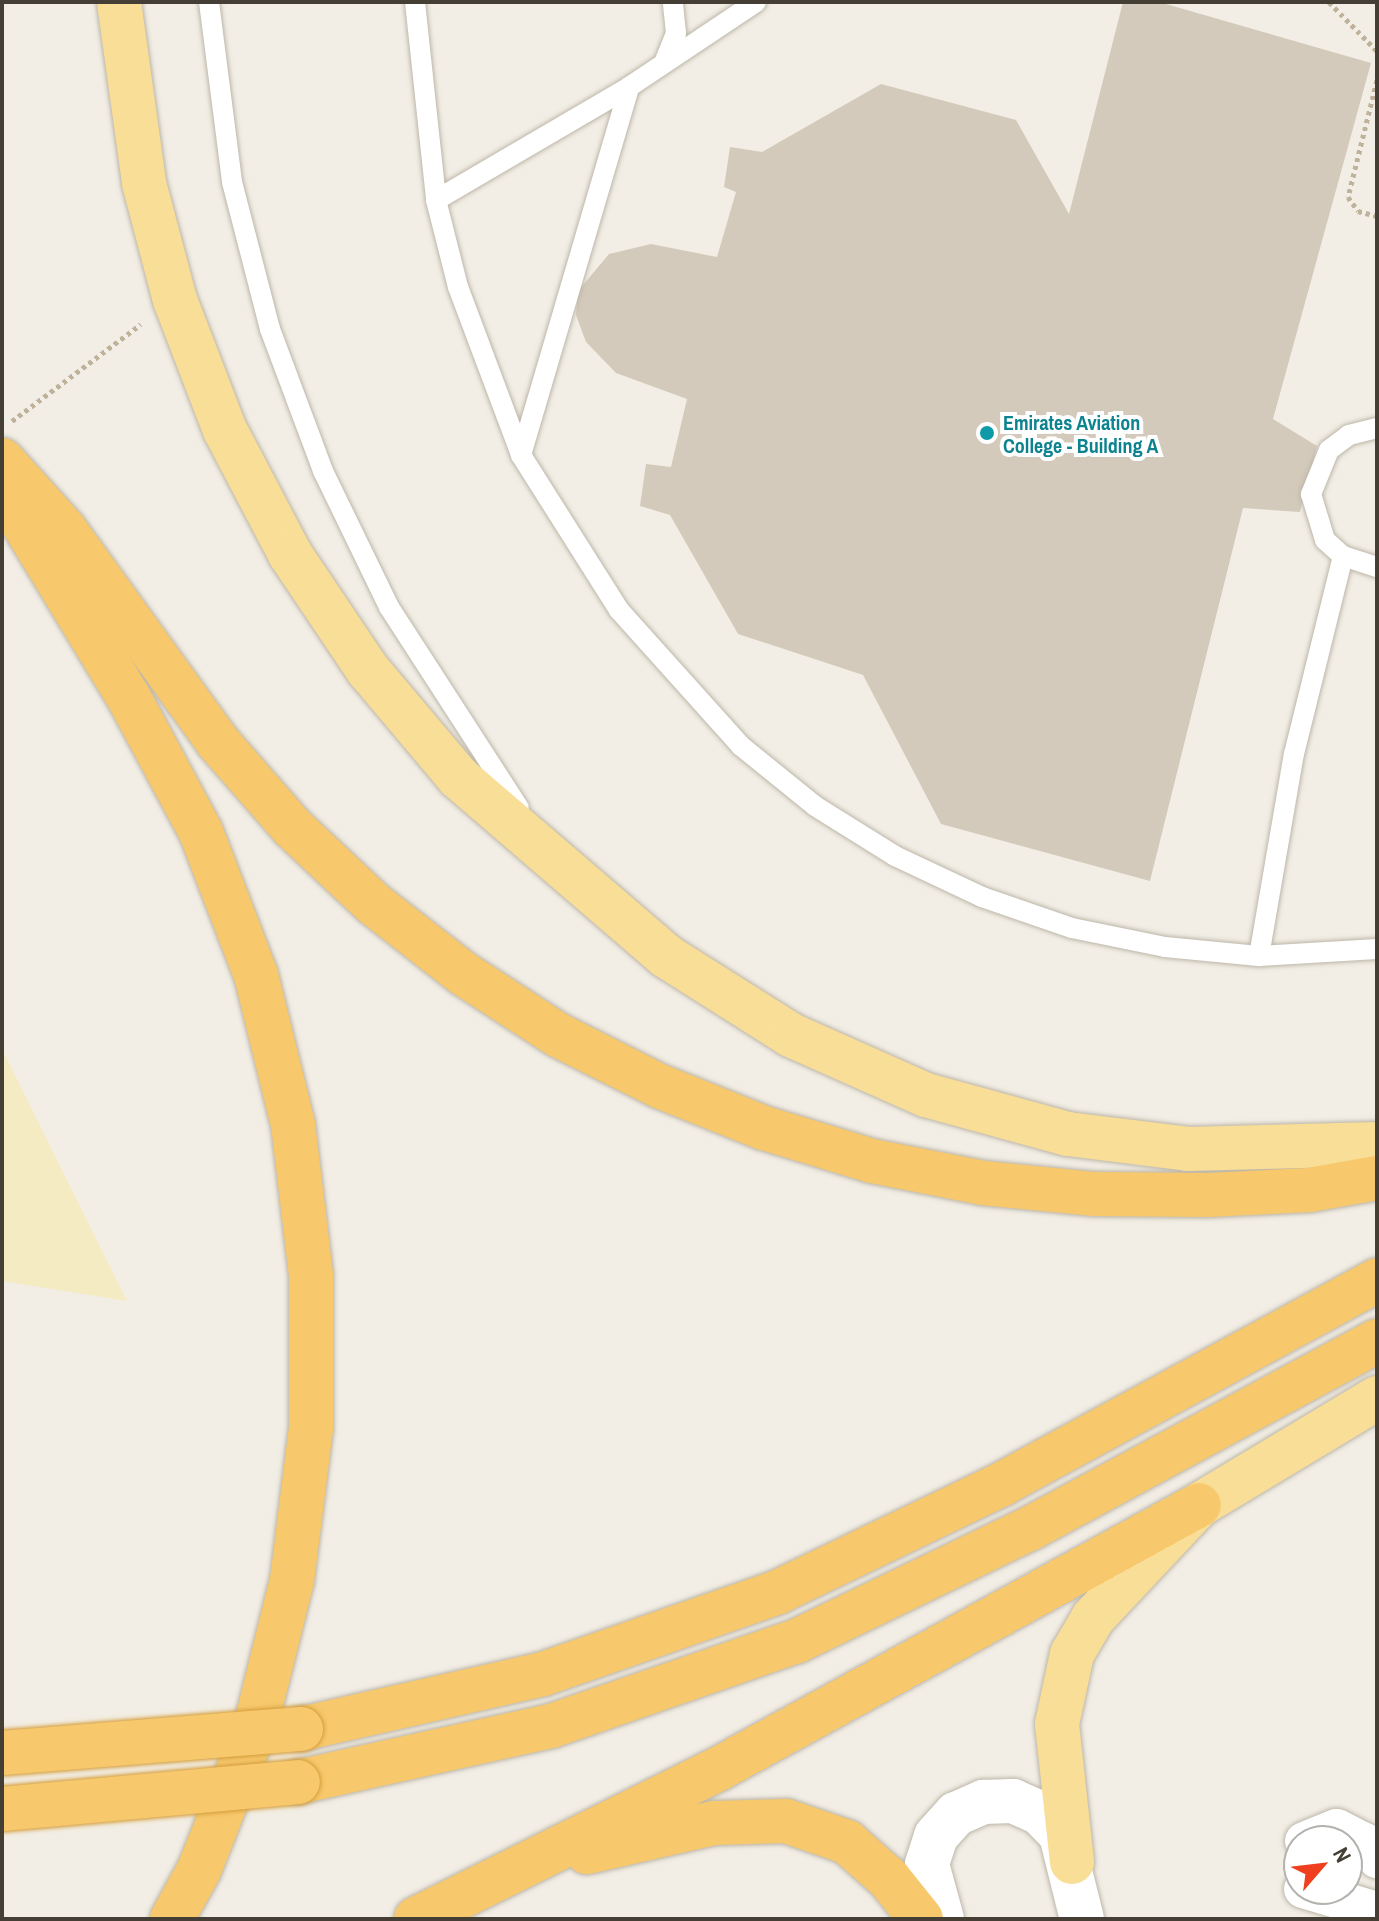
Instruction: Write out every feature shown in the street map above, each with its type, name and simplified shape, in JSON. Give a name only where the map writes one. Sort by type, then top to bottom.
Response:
[{"type":"highway","points":[[5,442],[217,741],[292,827],[408,930],[558,1035],[659,1086],[764,1128],[872,1161],[983,1183],[1095,1194],[1208,1195],[1309,1190],[1377,1178]]},
{"type":"highway","points":[[2,488],[129,698],[201,832],[260,990],[293,1124],[309,1260],[311,1428],[292,1580],[255,1728],[199,1870],[172,1919]]},
{"type":"highway","points":[[2,1753],[301,1729],[543,1674],[778,1592],[1002,1484],[1377,1280]]},
{"type":"highway","points":[[2,1809],[298,1782],[538,1730],[797,1641],[1031,1528],[1377,1341]]},
{"type":"highway","points":[[416,1919],[722,1767],[1199,1505]]},
{"type":"highway","points":[[518,1868],[714,1823],[786,1821],[847,1842],[889,1879],[921,1919]]},
{"type":"main road","points":[[119,2],[144,183],[175,300],[225,430],[290,554],[368,670],[458,777],[562,871],[666,956],[791,1035],[926,1095],[1068,1134],[1188,1149],[1377,1144]]},
{"type":"main road","points":[[1072,1862],[1057,1724],[1072,1654],[1093,1618],[1199,1505],[1377,1398]]},
{"type":"street","points":[[942,1919],[927,1864],[936,1836],[956,1814],[983,1802],[1013,1801],[1040,1813],[1061,1835],[1072,1862],[1082,1919]]},
{"type":"street","points":[[1363,1841],[1377,1859]]},
{"type":"street","points":[[1357,1905],[1377,1911]]},
{"type":"lane","points":[[209,2],[232,182],[270,329],[323,471],[389,607],[562,871]]},
{"type":"lane","points":[[415,2],[436,200],[458,287],[521,455],[619,610],[677,681],[741,746],[815,806],[895,856],[982,897],[1072,928],[1165,947],[1259,956],[1377,949]]},
{"type":"lane","points":[[664,63],[676,33],[673,2]]},
{"type":"lane","points":[[436,200],[629,87],[756,2]]},
{"type":"lane","points":[[521,455],[629,87]]},
{"type":"lane","points":[[1377,428],[1349,435],[1316,470],[1314,519],[1343,556],[1377,567]]},
{"type":"lane","points":[[1259,956],[1294,754],[1343,556]]},
{"type":"path","points":[[1329,2],[1377,51]]},
{"type":"path","points":[[1377,80],[1348,197],[1358,211],[1377,216]]},
{"type":"path","points":[[5,442],[110,346]]},
{"type":"sand","points":[[2,1049],[127,1301],[2,1281]]},
{"type":"building","name":"Emirates Aviation College - Building A","points":[[1123,2],[1159,2],[1371,63],[1273,419],[1317,446],[1300,512],[1243,508],[1150,881],[941,824],[863,675],[738,634],[670,515],[640,506],[646,464],[671,467],[687,399],[616,373],[586,342],[576,315],[578,291],[609,254],[651,244],[717,257],[736,192],[724,187],[730,147],[762,152],[881,84],[1016,120],[1069,214]]},
{"type":"place","name":"Emirates Aviation College - Building A","points":[[987,433]]}]
